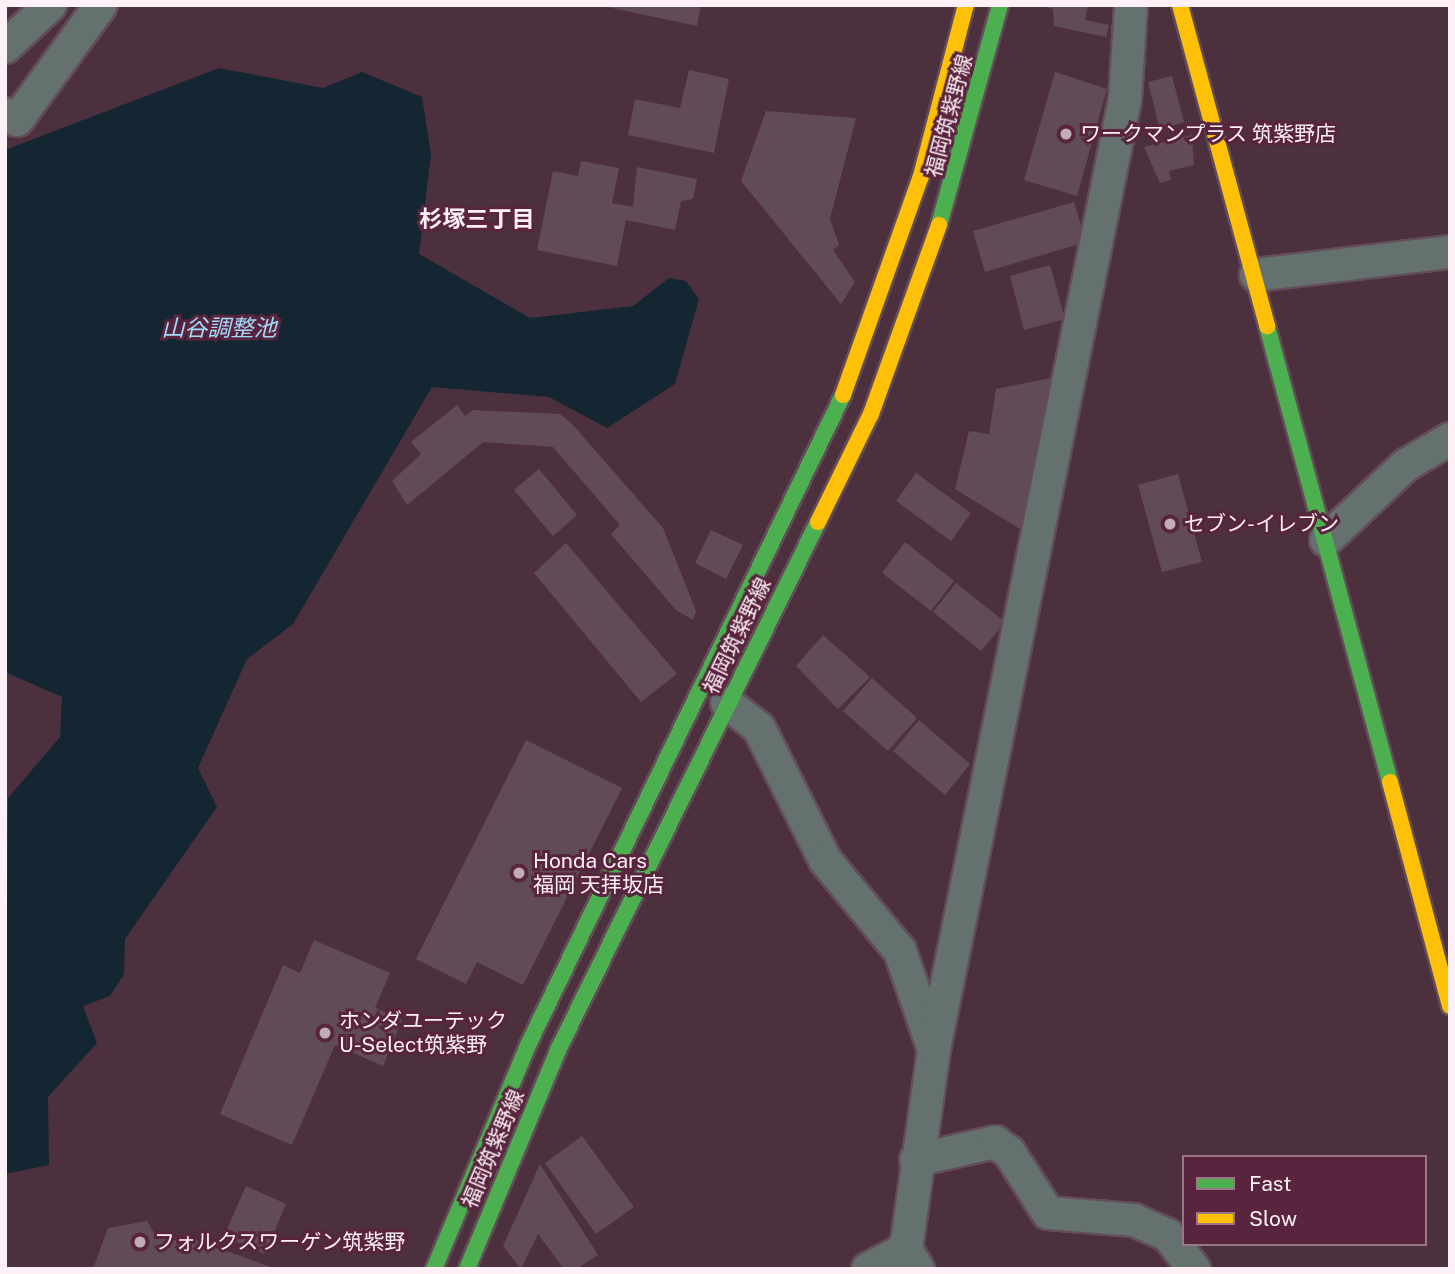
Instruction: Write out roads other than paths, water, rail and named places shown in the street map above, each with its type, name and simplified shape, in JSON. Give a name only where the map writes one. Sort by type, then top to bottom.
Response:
[{"type":"main road","name":"福岡筑紫野線","points":[[434,1269],[528,1045],[840,402],[921,176],[966,5]]},
{"type":"main road","name":"福岡筑紫野線","points":[[467,1269],[558,1050],[871,414],[953,187],[1000,5]]},
{"type":"main road","points":[[1180,5],[1256,275],[1450,1006]]},
{"type":"street","points":[[5,47],[50,5]]},
{"type":"street","points":[[5,114],[17,120],[100,5]]},
{"type":"street","points":[[868,1269],[912,1259],[916,1160],[934,1049],[1125,99],[1131,5]]},
{"type":"street","points":[[1256,275],[1450,252]]},
{"type":"street","points":[[1326,540],[1406,465],[1450,439]]},
{"type":"street","points":[[727,703],[759,728],[825,860],[900,951],[934,1049]]},
{"type":"street","points":[[916,1160],[995,1142],[1009,1152],[1048,1213],[1134,1220],[1168,1235],[1194,1269]]},
{"type":"water","name":"山谷調整池","points":[[219,68],[323,88],[362,72],[422,97],[431,154],[419,254],[530,318],[633,306],[669,278],[686,281],[699,299],[675,384],[607,428],[549,397],[432,387],[293,624],[247,659],[198,768],[217,807],[125,939],[124,974],[110,996],[83,1006],[97,1043],[48,1097],[49,1165],[5,1174],[8,798],[60,737],[62,697],[5,672],[5,150]]},
{"type":"place","name":"ワークマンプラス 筑紫野店","points":[[1066,134]]},
{"type":"place","name":"セブン-イレブン","points":[[1170,524]]},
{"type":"place","name":"Honda Cars 福岡 天拝坂店","points":[[519,873]]},
{"type":"place","name":"ホンダユーテック U-Select筑紫野","points":[[325,1033]]},
{"type":"place","name":"フォルクスワーゲン筑紫野","points":[[140,1242]]},
{"type":"district","name":"杉塚三丁目","points":[[477,219]]}]
